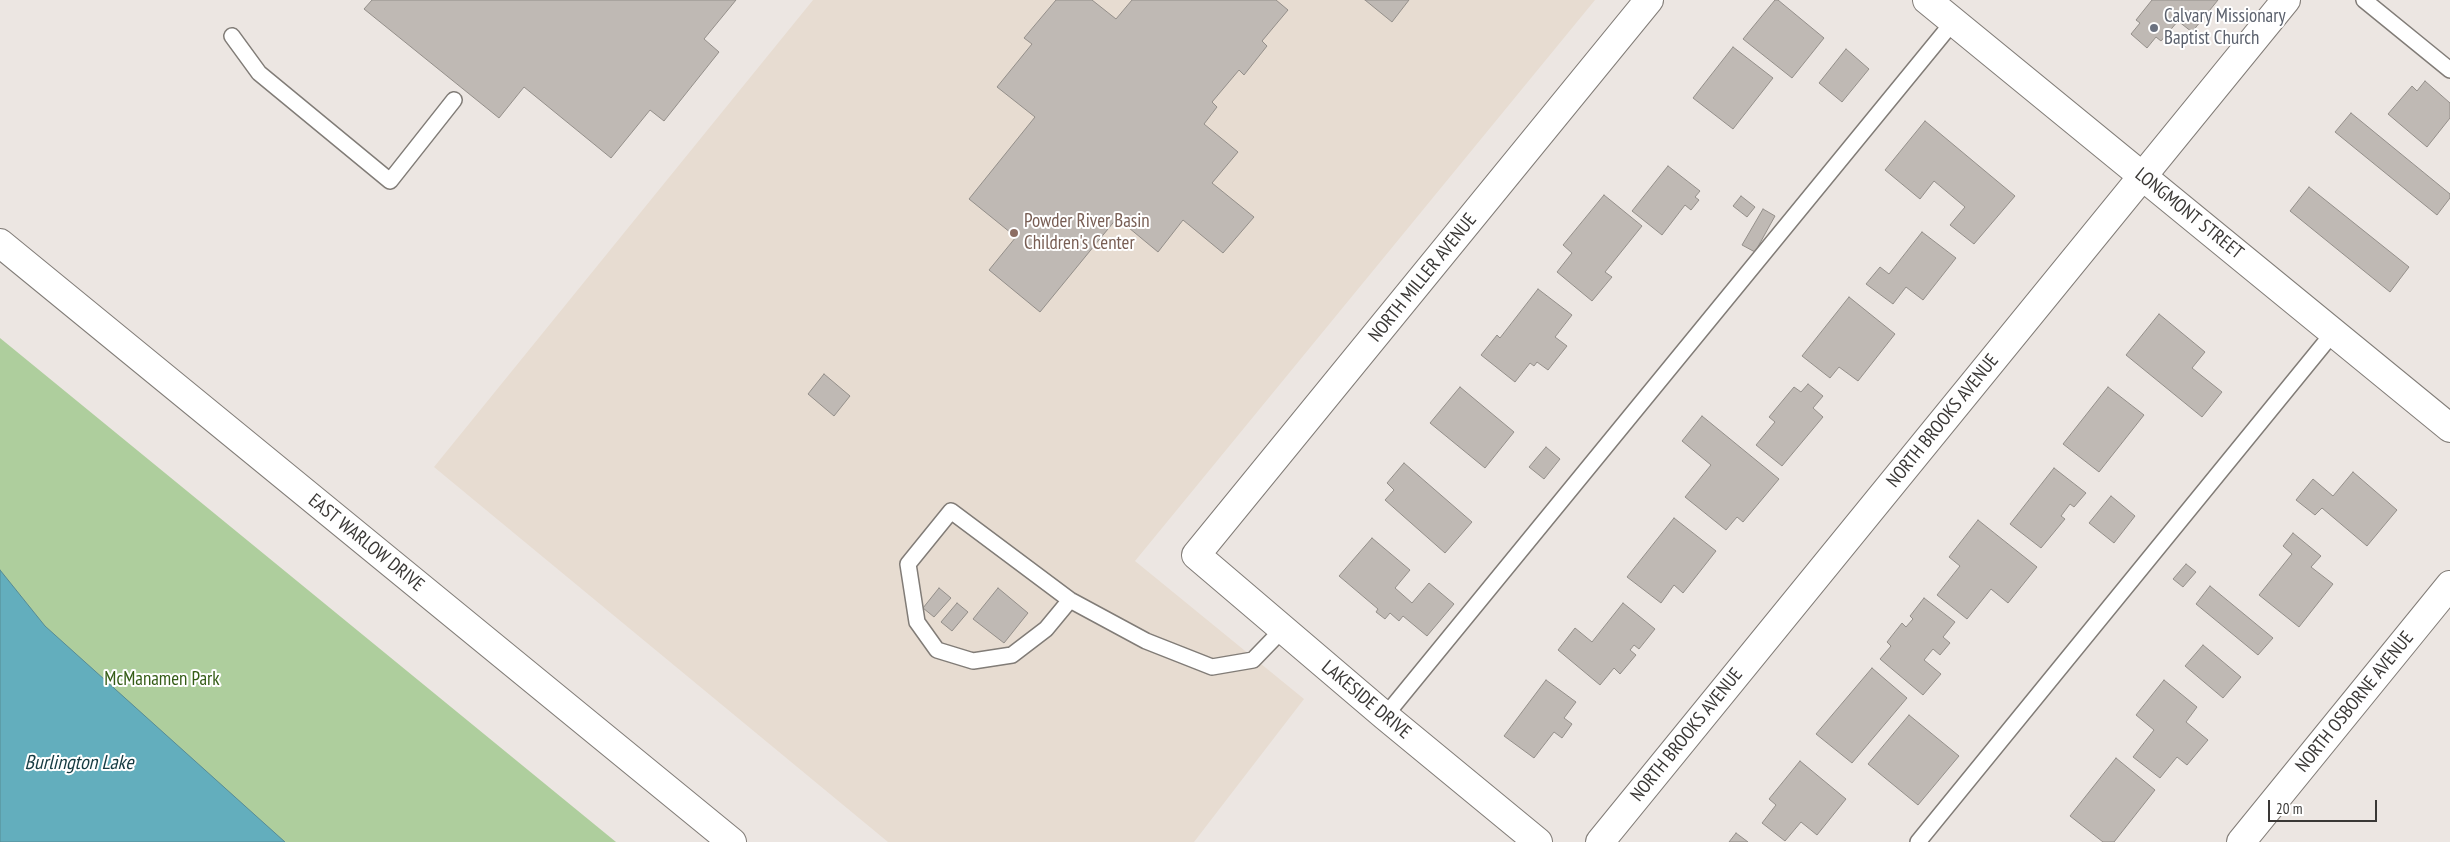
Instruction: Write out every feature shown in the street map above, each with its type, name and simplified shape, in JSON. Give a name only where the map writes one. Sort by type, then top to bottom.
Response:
[{"type":"street","name":"NORTH MILLER AVENUE","points":[[1196,555],[1649,0]]},
{"type":"street","name":"LONGMONT STREET","points":[[1927,0],[2450,428]]},
{"type":"street","name":"NORTH BROOKS AVENUE","points":[[1600,842],[2286,0]]},
{"type":"street","name":"EAST WARLOW DRIVE","points":[[0,243],[732,842]]},
{"type":"street","name":"LAKESIDE DRIVE","points":[[1196,555],[1384,716],[1538,842]]},
{"type":"street","name":"NORTH OSBORNE AVENUE","points":[[2241,842],[2450,585]]},
{"type":"lane","points":[[2364,0],[2450,70]]},
{"type":"lane","points":[[1384,716],[1953,22]]},
{"type":"lane","points":[[232,36],[259,72],[390,181],[454,100]]},
{"type":"lane","points":[[1918,842],[2333,333]]},
{"type":"lane","points":[[1070,600],[1046,629],[1012,655],[973,661],[937,650],[917,622],[908,564],[951,511],[1070,600],[1146,641],[1212,667],[1253,660],[1282,630]]},
{"type":"shaded area","name":"Powder River Basin Children's Center","points":[[813,0],[1595,0],[1135,561],[1304,699],[1194,842],[888,842],[434,467]]},
{"type":"green space","name":"McManamen Park","points":[[0,338],[616,842],[0,842]]},
{"type":"water","name":"Burlington Lake","points":[[0,570],[45,626],[285,842],[0,842]]},
{"type":"building","points":[[372,0],[736,0],[704,39],[719,52],[664,121],[650,110],[611,158],[524,87],[499,118],[364,9]]},
{"type":"building","points":[[1056,0],[1092,0],[1116,19],[1132,0],[1276,0],[1288,10],[1262,41],[1267,46],[1244,75],[1239,70],[1212,102],[1217,107],[1204,124],[1238,152],[1212,183],[1254,217],[1223,253],[1183,220],[1158,252],[1117,218],[1040,312],[989,270],[1016,237],[969,199],[1035,117],[997,87],[1032,44],[1024,38]]},
{"type":"building","points":[[1365,0],[1409,0],[1392,22]]},
{"type":"building","points":[[1775,0],[1778,0],[1824,38],[1792,78],[1743,39]]},
{"type":"building","name":"Calvary Missionary Baptist Church","points":[[2152,0],[2218,0],[2192,32],[2178,21],[2161,41],[2156,37],[2147,48],[2131,34],[2140,23],[2136,20]]},
{"type":"building","points":[[1733,47],[1773,78],[1733,129],[1693,98]]},
{"type":"building","points":[[1846,49],[1869,69],[1842,102],[1819,83]]},
{"type":"building","points":[[2425,81],[2450,103],[2450,118],[2427,147],[2388,114],[2412,86],[2417,91]]},
{"type":"building","points":[[2351,113],[2450,194],[2450,198],[2437,215],[2335,132]]},
{"type":"building","points":[[1925,121],[2015,196],[1974,244],[1950,225],[1965,207],[1934,181],[1920,199],[1885,170]]},
{"type":"building","points":[[1668,166],[1700,191],[1695,197],[1699,200],[1691,210],[1685,205],[1662,235],[1632,211]]},
{"type":"building","points":[[2309,187],[2409,267],[2390,292],[2290,211]]},
{"type":"building","points":[[1604,195],[1642,226],[1605,272],[1612,277],[1592,301],[1557,272],[1572,253],[1563,245]]},
{"type":"building","points":[[1741,196],[1755,207],[1747,217],[1733,206]]},
{"type":"building","points":[[1763,209],[1775,216],[1755,252],[1742,245]]},
{"type":"building","points":[[1922,232],[1956,258],[1923,300],[1906,287],[1893,304],[1866,284],[1880,267],[1889,274]]},
{"type":"building","points":[[1538,289],[1572,315],[1555,337],[1567,346],[1548,370],[1537,362],[1534,366],[1530,363],[1515,382],[1481,355],[1497,335],[1500,338]]},
{"type":"building","points":[[1849,297],[1895,334],[1858,381],[1839,367],[1830,378],[1802,356]]},
{"type":"building","points":[[2159,314],[2205,352],[2192,368],[2222,392],[2202,417],[2126,355]]},
{"type":"building","points":[[824,374],[850,396],[834,416],[808,394]]},
{"type":"building","points":[[1808,384],[1823,396],[1813,408],[1823,417],[1782,466],[1756,445],[1775,422],[1769,417],[1794,387],[1801,392]]},
{"type":"building","points":[[1460,387],[1514,432],[1485,468],[1430,423]]},
{"type":"building","points":[[2108,387],[2144,415],[2099,472],[2063,444]]},
{"type":"building","points":[[1702,416],[1779,479],[1743,522],[1737,517],[1726,530],[1685,497],[1711,465],[1682,441]]},
{"type":"building","points":[[1546,447],[1560,459],[1544,479],[1529,467]]},
{"type":"building","points":[[1404,463],[1472,522],[1445,553],[1385,500],[1394,490],[1387,483]]},
{"type":"building","points":[[2054,468],[2086,493],[2074,507],[2070,504],[2061,516],[2065,519],[2041,548],[2010,524]]},
{"type":"building","points":[[2353,472],[2397,510],[2367,546],[2322,508],[2315,515],[2296,500],[2313,479],[2333,496]]},
{"type":"building","points":[[2111,496],[2135,516],[2114,543],[2089,523]]},
{"type":"building","points":[[1674,518],[1716,551],[1683,593],[1674,585],[1661,603],[1627,577]]},
{"type":"building","points":[[1978,520],[2037,567],[2008,603],[1991,589],[1967,619],[1937,595],[1960,566],[1949,557]]},
{"type":"building","points":[[2293,533],[2321,556],[2311,567],[2333,584],[2299,627],[2259,595],[2292,554],[2283,546]]},
{"type":"building","points":[[1372,538],[1410,570],[1395,588],[1412,603],[1429,583],[1454,604],[1427,636],[1403,616],[1399,621],[1390,613],[1385,619],[1376,612],[1378,609],[1339,576]]},
{"type":"building","points":[[2186,564],[2196,572],[2183,587],[2173,579]]},
{"type":"building","points":[[2210,586],[2273,638],[2258,655],[2196,604]]},
{"type":"building","points":[[939,588],[951,598],[934,617],[923,608]]},
{"type":"building","points":[[998,588],[1028,613],[1004,643],[973,619]]},
{"type":"building","points":[[1924,598],[1955,622],[1943,637],[1950,643],[1940,655],[1933,649],[1924,660],[1941,674],[1923,695],[1880,659],[1891,646],[1887,642],[1902,623],[1906,627],[1913,619],[1910,616]]},
{"type":"building","points":[[957,603],[968,612],[952,631],[941,622]]},
{"type":"building","points":[[1623,603],[1655,629],[1639,649],[1634,645],[1630,650],[1636,655],[1620,674],[1614,668],[1600,685],[1558,650],[1575,628],[1592,642]]},
{"type":"building","points":[[2203,645],[2241,677],[2223,698],[2185,666]]},
{"type":"building","points":[[1872,668],[1907,698],[1852,763],[1816,734]]},
{"type":"building","points":[[1546,680],[1576,702],[1564,718],[1572,724],[1562,738],[1554,732],[1534,758],[1504,736]]},
{"type":"building","points":[[2164,680],[2197,707],[2186,722],[2208,740],[2187,765],[2177,757],[2160,778],[2133,757],[2154,730],[2136,715]]},
{"type":"building","points":[[1909,715],[1959,756],[1918,805],[1868,764]]},
{"type":"building","points":[[2116,758],[2155,790],[2114,842],[2103,842],[2070,816]]},
{"type":"building","points":[[1800,761],[1846,799],[1817,835],[1801,822],[1785,841],[1762,823],[1776,805],[1769,799]]},
{"type":"building","points":[[1736,833],[1748,842],[1729,842]]},
{"type":"place","name":"Calvary Missionary Baptist Church","points":[[2154,28]]},
{"type":"place","name":"Powder River Basin Children's Center","points":[[1014,233]]}]
